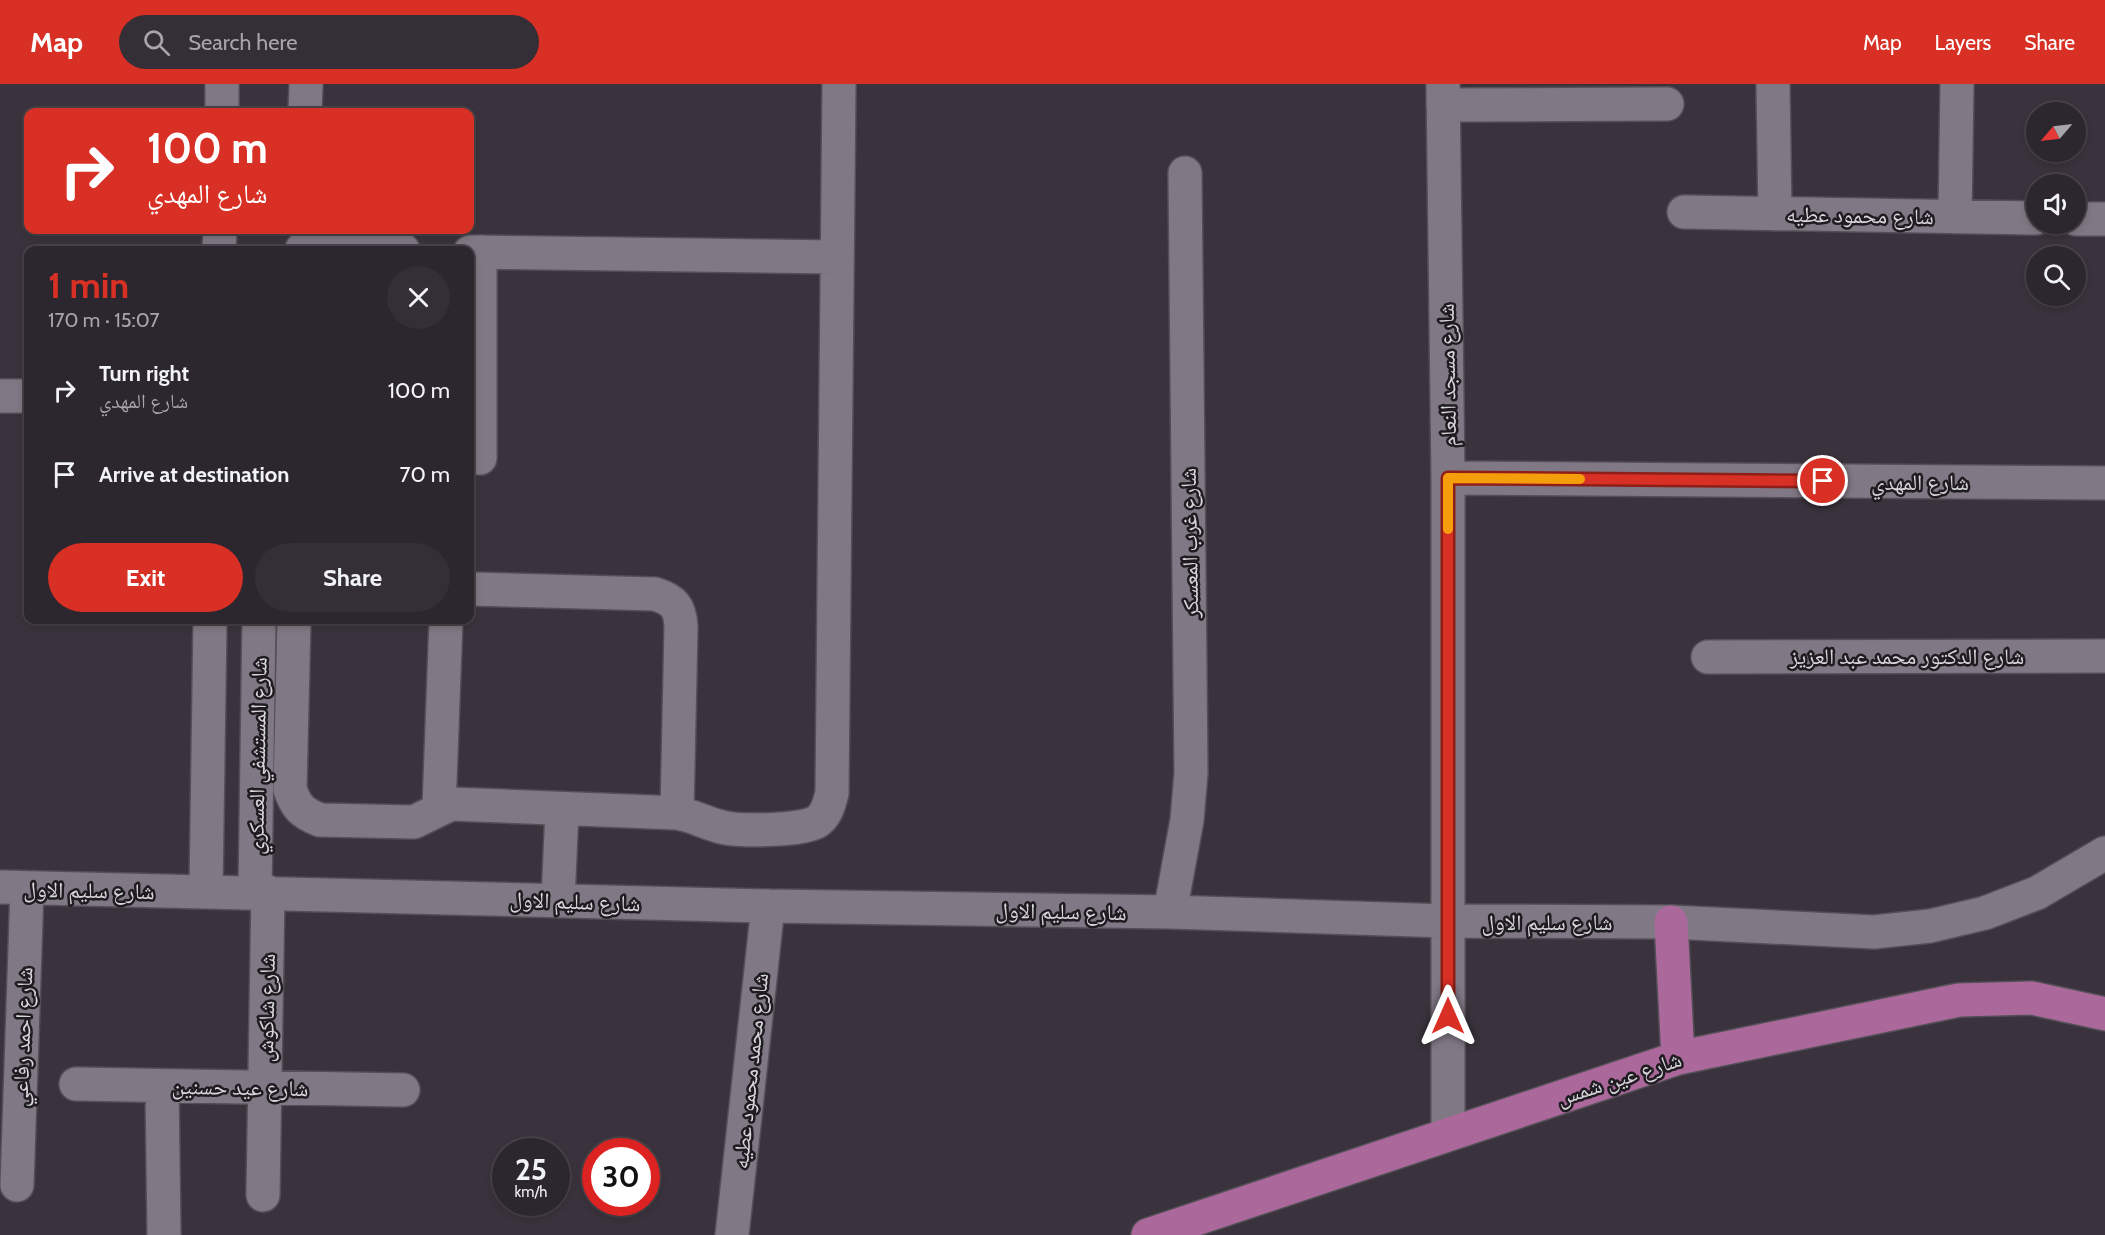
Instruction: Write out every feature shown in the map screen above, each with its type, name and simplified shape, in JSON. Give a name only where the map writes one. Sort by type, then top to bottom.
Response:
[{"type":"main road","points":[[1671,922],[1678,1058]]},
{"type":"main road","name":"شارع عين شمس","points":[[1148,1235],[1678,1058],[1959,1000],[2032,998],[2105,1014]]},
{"type":"street","points":[[222,84],[222,108]]},
{"type":"street","points":[[305,108],[306,84]]},
{"type":"street","points":[[294,624],[290,789],[295,804],[306,814],[320,820],[405,823],[423,820],[439,808],[451,804],[677,813],[696,816],[728,829],[800,827],[817,822],[828,809],[832,793],[839,84]]},
{"type":"street","points":[[1773,84],[1775,214]]},
{"type":"street","points":[[1955,217],[1957,84]]},
{"type":"street","points":[[1443,94],[1667,104]]},
{"type":"street","name":"شارع مسجد النعام","points":[[1443,94],[1448,478],[1448,1134]]},
{"type":"street","name":"شارع غرب المعسكر","points":[[1170,912],[1187,820],[1191,773],[1185,173]]},
{"type":"street","name":"شارع محمود عطيه","points":[[1684,212],[2026,218]]},
{"type":"street","points":[[2086,219],[2105,219]]},
{"type":"street","points":[[302,243],[345,246]]},
{"type":"street","points":[[480,458],[475,252],[837,257]]},
{"type":"street","points":[[0,396],[24,396]]},
{"type":"street","name":"شارع المهدي","points":[[1448,478],[2105,483]]},
{"type":"street","points":[[474,589],[655,594],[670,598],[680,611],[681,627],[677,813]]},
{"type":"street","points":[[206,892],[210,624]]},
{"type":"street","name":"شارع المستشفي العسكري","points":[[259,624],[261,892]]},
{"type":"street","points":[[439,808],[446,624]]},
{"type":"street","name":"شارع الدكتور محمد عبد العزيز","points":[[1708,657],[2105,656]]},
{"type":"street","points":[[558,900],[562,810]]},
{"type":"street","name":"شارع سليم الاول","points":[[14,888],[261,892],[768,906],[1170,912],[1447,921],[1671,922],[1874,932],[1930,926],[1985,913],[2037,893],[2105,853]]},
{"type":"street","name":"شارع احمد رفاعي","points":[[14,888],[17,1185]]},
{"type":"street","name":"شارع شاكوش","points":[[261,892],[265,1088],[263,1195]]},
{"type":"street","name":"شارع محمد محمود عطيه","points":[[732,1235],[768,906]]},
{"type":"street","name":"شارع عيد حسنين","points":[[76,1084],[404,1090]]},
{"type":"street","points":[[162,1086],[164,1235]]},
{"type":"slow traffic","points":[[1448,529],[1448,478],[1580,479]]},
{"type":"route","points":[[1448,1016],[1448,478],[1823,481]]}]
